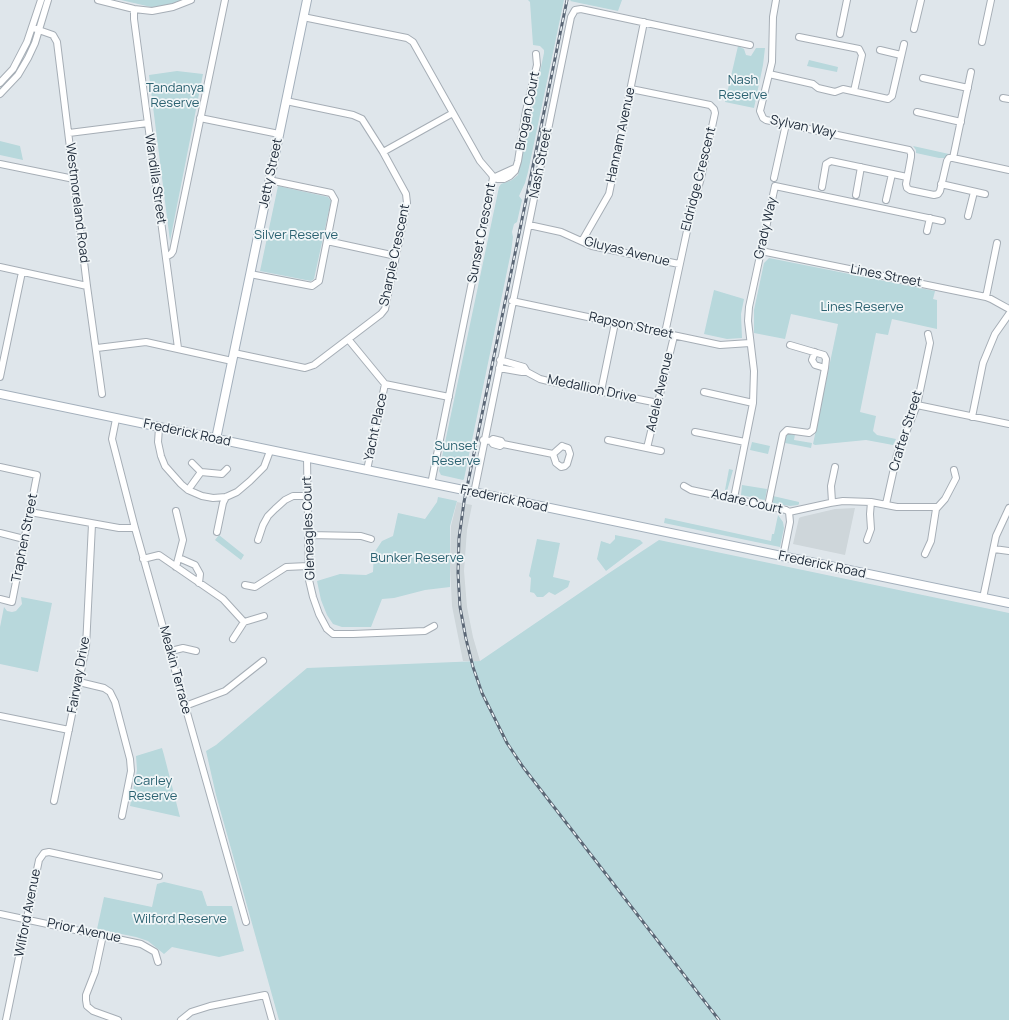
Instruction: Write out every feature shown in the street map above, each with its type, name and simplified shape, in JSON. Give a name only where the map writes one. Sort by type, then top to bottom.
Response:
[{"type":"main road","name":"Jetty Street","points":[[216,439],[307,0]]},
{"type":"main road","name":"Frederick Road","points":[[0,394],[1009,604]]},
{"type":"street","points":[[8,86],[1,81],[13,69],[20,56],[33,28],[41,0]]},
{"type":"street","points":[[0,94],[18,75],[28,58],[40,30],[48,0]]},
{"type":"street","points":[[98,0],[134,9],[152,11],[180,5],[191,0]]},
{"type":"street","points":[[166,257],[173,251],[225,0]]},
{"type":"street","name":"Sylvan Way","points":[[776,0],[773,17],[772,62],[760,111],[761,115],[766,120],[909,150],[912,157],[907,177]]},
{"type":"street","points":[[840,34],[847,0]]},
{"type":"street","points":[[914,29],[921,0]]},
{"type":"street","points":[[982,42],[991,0]]},
{"type":"street","name":"Wandilla Street","points":[[134,9],[134,19],[178,348]]},
{"type":"street","name":"Nash Street","points":[[474,493],[498,368],[529,225],[571,16],[575,10],[581,9],[750,45]]},
{"type":"street","name":"Sunset Crescent","points":[[303,17],[407,38],[413,42],[480,161],[493,178],[431,484]]},
{"type":"street","name":"Hannam Avenue","points":[[582,241],[609,194],[644,22]]},
{"type":"street","name":"Westmoreland Road","points":[[33,28],[53,35],[57,42],[102,394]]},
{"type":"street","points":[[799,37],[859,49],[862,56],[854,91]]},
{"type":"street","points":[[769,74],[812,84],[818,88],[835,92],[842,89],[888,99],[890,98],[904,44]]},
{"type":"street","points":[[880,50],[902,54]]},
{"type":"street","name":"Brogan Court","points":[[493,178],[504,179],[515,171],[526,111],[537,65],[536,54]]},
{"type":"street","points":[[953,158],[971,72]]},
{"type":"street","points":[[923,78],[968,88]]},
{"type":"street","name":"Eldridge Crescent","points":[[631,89],[710,105],[714,109],[715,113],[664,333]]},
{"type":"street","name":"Sharpie Crescent","points":[[97,348],[146,342],[305,368],[314,365],[381,314],[385,309],[407,203],[406,194],[383,152],[362,120],[353,115],[286,100]]},
{"type":"street","points":[[917,112],[961,122]]},
{"type":"street","points":[[383,152],[453,113]]},
{"type":"street","points":[[200,118],[279,134]]},
{"type":"street","points":[[69,133],[148,123]]},
{"type":"street","points":[[774,178],[786,124]]},
{"type":"street","points":[[822,187],[826,164],[831,161],[907,177],[906,184],[907,188],[910,190],[934,195],[938,194],[947,161],[953,158],[1009,170]]},
{"type":"street","points":[[0,164],[74,179]]},
{"type":"street","points":[[856,195],[861,167]]},
{"type":"street","points":[[886,200],[892,174]]},
{"type":"street","points":[[250,274],[312,286],[319,281],[335,200],[331,193],[269,180]]},
{"type":"street","points":[[941,184],[985,194]]},
{"type":"street","name":"Grady Way","points":[[734,498],[754,403],[754,371],[748,321],[749,307],[775,186],[942,221]]},
{"type":"street","points":[[968,216],[974,192]]},
{"type":"street","points":[[927,231],[930,218]]},
{"type":"street","name":"Gluyas Avenue","points":[[529,225],[561,232],[592,246],[679,264]]},
{"type":"street","points":[[327,241],[396,256]]},
{"type":"street","points":[[986,297],[997,243]]},
{"type":"street","name":"Lines Street","points":[[761,251],[986,297],[1009,310]]},
{"type":"street","points":[[0,267],[87,286]]},
{"type":"street","points":[[0,377],[22,272]]},
{"type":"street","name":"Rapson Street","points":[[512,301],[674,336],[725,345],[750,343]]},
{"type":"street","points":[[972,417],[983,363],[995,334],[1009,314]]},
{"type":"street","points":[[601,391],[615,323]]},
{"type":"street","name":"Crafter Street","points":[[886,504],[897,455],[917,405],[930,343],[928,334]]},
{"type":"street","name":"Adele Avenue","points":[[647,448],[674,336]]},
{"type":"street","points":[[348,339],[385,384],[449,397]]},
{"type":"street","points":[[768,506],[783,434],[787,430],[809,434],[813,430],[825,368],[825,357],[822,354],[790,345]]},
{"type":"street","points":[[815,352],[813,363],[818,367],[825,368]]},
{"type":"street","name":"Medallion Drive","points":[[500,360],[524,367],[527,372]]},
{"type":"street","name":"Medallion Drive","points":[[498,368],[527,372],[540,379],[548,381],[658,403]]},
{"type":"street","name":"Yacht Place","points":[[368,470],[385,384]]},
{"type":"street","points":[[704,392],[754,403]]},
{"type":"street","points":[[917,405],[1009,424]]},
{"type":"street","name":"Meakin Terrace","points":[[116,418],[112,439],[143,559],[171,651],[246,922]]},
{"type":"street","points":[[159,428],[158,442],[165,466],[188,490],[202,496],[213,498],[226,497],[237,492],[260,473],[267,462],[270,451]]},
{"type":"street","points":[[695,432],[745,442]]},
{"type":"street","points":[[484,440],[500,446],[503,444],[553,454]]},
{"type":"street","points":[[608,440],[661,451]]},
{"type":"street","name":"Gleneagles Court","points":[[307,458],[308,566],[311,591],[319,614],[327,629],[333,634],[425,630],[434,626]]},
{"type":"street","points":[[192,463],[201,472],[222,474],[227,469]]},
{"type":"street","name":"Traphen Street","points":[[0,467],[37,475],[12,602],[0,599]]},
{"type":"street","points":[[832,502],[831,486],[835,467]]},
{"type":"street","points":[[925,554],[931,541],[937,507],[945,500],[956,478],[954,470]]},
{"type":"street","points":[[188,490],[201,472]]},
{"type":"street","name":"Adare Court","points":[[684,486],[691,490],[734,498],[789,512],[790,529],[784,557]]},
{"type":"street","points":[[258,540],[268,516],[285,500],[293,496],[307,496]]},
{"type":"street","points":[[217,532],[223,503],[226,497]]},
{"type":"street","points":[[789,512],[832,502],[854,501],[886,504],[897,507],[937,507]]},
{"type":"street","points":[[867,540],[871,529],[871,502]]},
{"type":"street","points":[[983,598],[998,532],[1009,508]]},
{"type":"street","points":[[176,511],[183,540],[176,567]]},
{"type":"street","points":[[30,512],[92,524],[119,528],[135,528]]},
{"type":"street","name":"Fairway Drive","points":[[54,801],[86,647],[92,524]]},
{"type":"street","points":[[0,533],[24,539]]},
{"type":"street","points":[[308,535],[361,536],[371,539]]},
{"type":"street","points":[[994,549],[1009,551]]},
{"type":"street","points":[[143,559],[160,555],[223,600],[244,622]]},
{"type":"street","points":[[179,558],[196,565],[200,574],[199,583]]},
{"type":"street","points":[[245,585],[254,587],[286,567],[308,566]]},
{"type":"street","points":[[233,639],[244,622],[264,616]]},
{"type":"street","points":[[171,651],[183,648],[196,651]]},
{"type":"street","points":[[185,706],[226,691],[263,661]]},
{"type":"street","points":[[79,682],[104,688],[110,692],[116,702],[130,759],[131,771],[122,816]]},
{"type":"street","points":[[0,716],[69,730]]},
{"type":"street","name":"Wilford Avenue","points":[[6,1020],[39,860],[44,853],[50,852],[159,876]]},
{"type":"street","name":"Prior Avenue","points":[[0,914],[141,944],[155,952],[158,962]]},
{"type":"street","points":[[103,935],[95,972],[86,995],[87,1006],[93,1011],[118,1020]]},
{"type":"street","points":[[181,1020],[191,1012],[210,1006],[265,995],[272,1020]]},
{"type":"shaded area","points":[[457,502],[472,505],[467,530],[464,571],[467,607],[480,661],[463,661],[452,606],[450,566],[451,526]]},
{"type":"shaded area","points":[[855,508],[845,555],[793,544],[799,518],[835,509]]},
{"type":"green space","points":[[121,0],[181,0],[169,6],[151,7]]},
{"type":"green space","name":"Sunset Reserve","points":[[528,0],[564,0],[528,172],[519,196],[522,200],[517,222],[514,224],[512,232],[513,237],[511,252],[463,480],[441,475],[439,471],[499,187],[501,184],[512,180],[518,175],[544,53],[544,50],[540,46],[533,45],[530,2]]},
{"type":"green space","points":[[622,0],[618,11],[570,1]]},
{"type":"green space","name":"Nash Reserve","points":[[738,46],[744,49],[746,55],[751,56],[756,48],[765,48],[754,108],[725,102]]},
{"type":"green space","points":[[809,60],[838,67],[837,72],[807,66]]},
{"type":"green space","name":"Tandanya Reserve","points":[[177,71],[203,74],[170,241],[149,75]]},
{"type":"green space","points":[[0,141],[20,146],[23,160],[0,155]]},
{"type":"green space","points":[[913,146],[949,154],[945,158],[939,158],[916,153]]},
{"type":"green space","name":"Silver Reserve","points":[[278,186],[328,197],[331,201],[314,279],[311,281],[260,271]]},
{"type":"green space","name":"Lines Reserve","points":[[769,258],[935,291],[933,299],[937,300],[937,329],[892,319],[888,335],[876,333],[860,412],[876,416],[873,431],[877,435],[896,439],[893,445],[866,440],[813,444],[838,324],[791,314],[785,339],[754,333],[754,310],[764,263]]},
{"type":"green space","points":[[714,290],[744,299],[741,314],[742,338],[727,339],[704,334]]},
{"type":"green space","points":[[786,434],[795,434],[794,440],[812,443],[811,448],[785,443]]},
{"type":"green space","points":[[752,442],[770,446],[768,454],[750,450]]},
{"type":"green space","points":[[729,469],[733,470],[727,491],[725,490]]},
{"type":"green space","points":[[742,485],[767,489],[765,500],[741,495]]},
{"type":"green space","points":[[773,496],[799,502],[799,504],[790,506],[773,503]]},
{"type":"green space","name":"Bunker Reserve","points":[[438,497],[457,501],[450,526],[450,587],[425,590],[394,598],[382,599],[371,627],[342,627],[333,624],[327,615],[321,600],[317,581],[340,574],[366,575],[373,572],[374,553],[382,541],[393,536],[398,513],[425,519],[437,502]]},
{"type":"green space","points":[[778,515],[783,522],[784,528],[780,547],[664,523],[665,518],[771,541]]},
{"type":"green space","points":[[219,535],[244,555],[241,560],[215,540]]},
{"type":"green space","points":[[615,535],[640,540],[643,543],[606,571],[597,559],[601,541],[610,544],[615,539]]},
{"type":"green space","points":[[537,539],[560,543],[553,577],[570,581],[568,587],[555,595],[549,592],[543,597],[537,597],[534,593],[530,592],[531,578],[529,576]]},
{"type":"green space","points":[[659,540],[1009,613],[1009,1020],[279,1020],[216,795],[206,751],[216,745],[307,668],[480,661]]},
{"type":"green space","points":[[21,597],[52,603],[38,672],[0,664],[0,627],[4,607],[7,611],[16,611],[22,604]]},
{"type":"green space","name":"Carley Reserve","points":[[162,748],[180,817],[130,806],[137,770],[136,756]]},
{"type":"green space","name":"Wilford Reserve","points":[[164,882],[202,891],[207,906],[232,906],[244,951],[219,957],[172,947],[164,954],[148,941],[97,929],[104,897],[152,907],[157,884]]},
{"type":"railway","points":[[567,0],[464,502],[459,538],[458,573],[460,607],[473,667],[482,693],[507,743],[523,767],[719,1020]]}]
